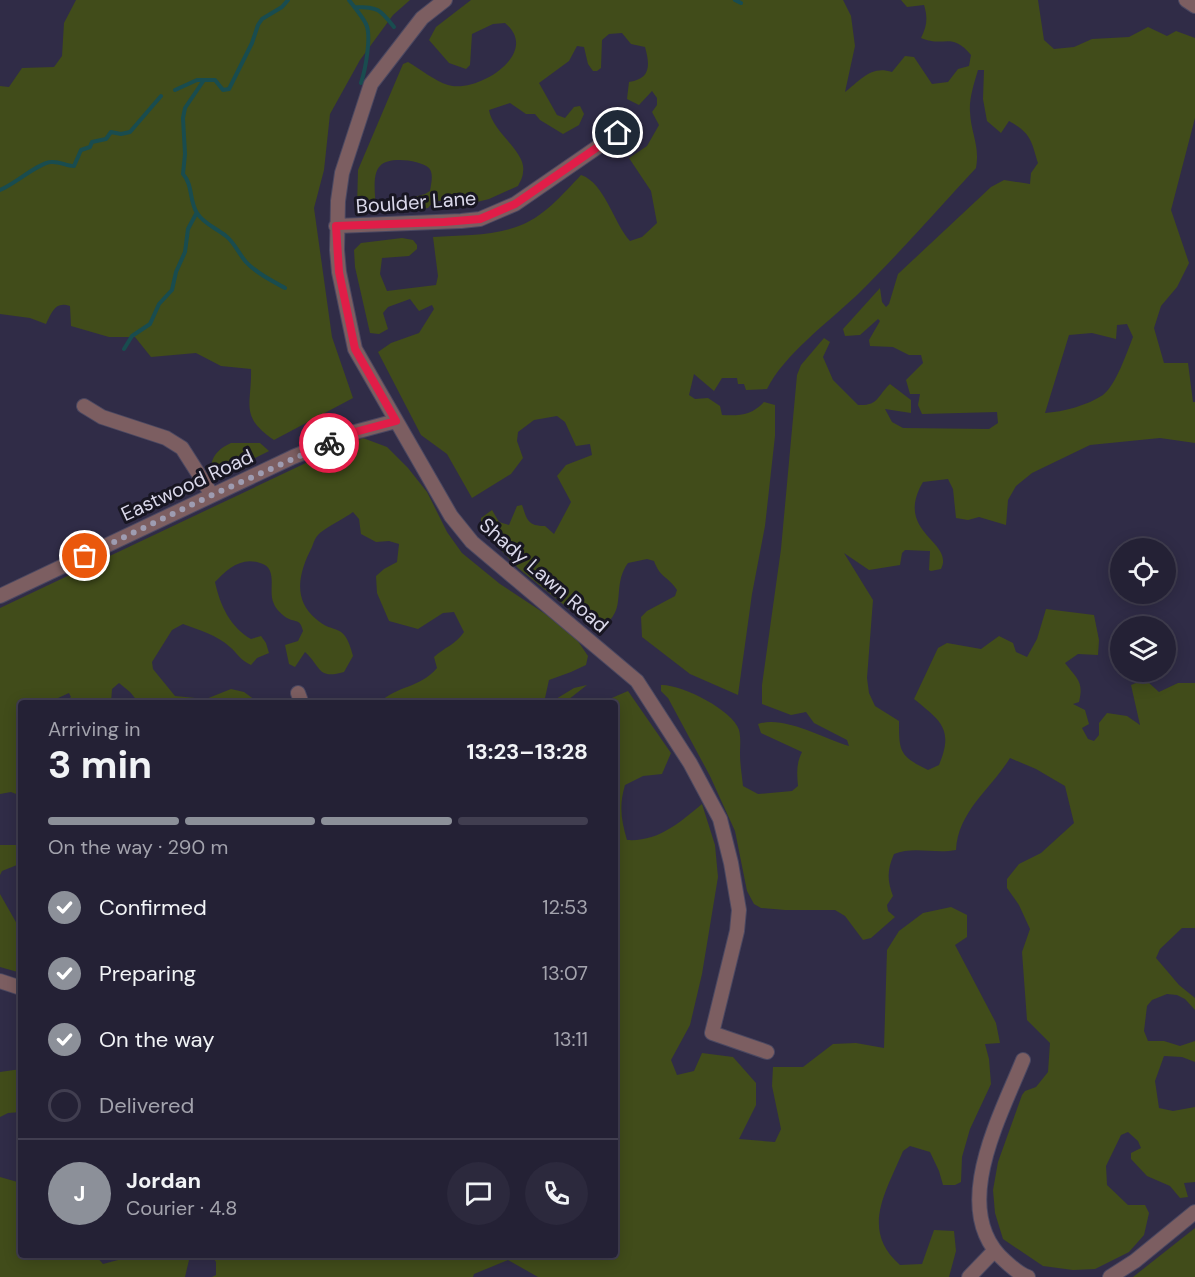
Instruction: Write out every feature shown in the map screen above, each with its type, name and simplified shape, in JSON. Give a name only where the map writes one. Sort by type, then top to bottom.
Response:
[{"type":"street","name":"Shady Lawn Road","points":[[445,0],[422,18],[371,84],[342,173],[336,226],[339,272],[355,349],[451,516],[472,542],[637,681],[690,763],[720,819],[739,908],[737,931],[712,1033],[767,1052]]},
{"type":"street","points":[[1186,0],[1195,6]]},
{"type":"street","name":"Boulder Lane","points":[[336,226],[480,219],[515,204],[618,133]]},
{"type":"street","points":[[84,406],[102,417],[166,438],[182,448],[212,495]]},
{"type":"street","name":"Eastwood Road","points":[[0,596],[293,457],[355,432],[396,421]]},
{"type":"street","points":[[0,981],[18,987]]},
{"type":"street","points":[[1023,1060],[984,1163],[979,1197],[982,1225],[994,1251],[1010,1273],[1028,1277]]},
{"type":"street","points":[[1110,1277],[1135,1262],[1195,1212]]},
{"type":"street","points":[[969,1277],[994,1251]]},
{"type":"green space","points":[[76,0],[410,0],[393,15],[360,60],[330,114],[324,170],[314,208],[332,337],[353,398],[274,440],[263,432],[252,416],[249,401],[251,369],[221,366],[196,353],[151,357],[135,337],[109,337],[71,326],[70,306],[57,306],[46,324],[30,318],[0,314],[0,86],[9,87],[22,68],[54,67],[62,56],[64,23]]},
{"type":"green space","points":[[471,0],[843,0],[851,16],[855,46],[845,92],[872,72],[885,70],[892,72],[905,56],[914,57],[932,84],[948,82],[958,69],[969,66],[971,55],[958,44],[921,38],[926,22],[924,5],[907,7],[901,0],[1038,0],[1044,40],[1054,49],[1074,47],[1092,39],[1129,37],[1148,27],[1167,36],[1176,31],[1195,38],[1195,118],[1171,210],[1189,263],[1177,287],[1161,306],[1154,328],[1164,363],[1188,363],[1193,402],[1195,402],[1195,443],[1160,438],[1090,445],[1032,473],[1016,486],[1008,500],[1006,525],[979,517],[968,520],[956,518],[953,489],[948,479],[923,482],[916,499],[915,513],[919,525],[940,551],[943,559],[941,569],[929,570],[930,551],[905,550],[902,553],[900,565],[869,570],[844,553],[873,600],[867,678],[869,693],[875,706],[899,721],[899,739],[906,756],[928,770],[939,765],[945,734],[938,720],[914,699],[938,648],[947,643],[981,649],[999,636],[1013,643],[1016,652],[1027,657],[1037,639],[1046,609],[1094,615],[1099,640],[1098,655],[1078,654],[1065,663],[1080,685],[1079,702],[1073,704],[1085,710],[1089,724],[1082,728],[1088,739],[1094,741],[1099,735],[1099,723],[1107,713],[1127,716],[1140,725],[1131,685],[1138,682],[1149,683],[1159,692],[1178,683],[1195,683],[1195,928],[1182,928],[1160,949],[1156,958],[1179,985],[1195,998],[1195,1010],[1185,999],[1177,995],[1167,994],[1152,1000],[1147,1006],[1144,1031],[1148,1041],[1164,1041],[1180,1046],[1195,1041],[1195,1062],[1182,1057],[1164,1056],[1155,1081],[1159,1108],[1173,1111],[1195,1107],[1195,1182],[1184,1183],[1188,1197],[1180,1198],[1170,1186],[1147,1176],[1131,1159],[1131,1153],[1141,1148],[1138,1141],[1128,1132],[1121,1135],[1106,1166],[1107,1185],[1128,1205],[1145,1205],[1149,1213],[1144,1235],[1129,1252],[1095,1269],[1073,1270],[1043,1266],[1003,1239],[995,1213],[993,1190],[998,1162],[1022,1095],[1025,1091],[1036,1087],[1048,1072],[1050,1043],[1027,1020],[1022,952],[1030,929],[1019,905],[1007,888],[1007,879],[1019,864],[1041,853],[1074,823],[1065,786],[1036,769],[1010,758],[969,812],[958,836],[956,850],[909,851],[894,854],[889,875],[893,896],[887,905],[888,911],[895,917],[871,938],[863,940],[845,916],[835,910],[785,910],[761,908],[754,904],[747,891],[735,831],[710,776],[668,698],[661,691],[661,685],[693,694],[717,707],[735,722],[740,733],[743,786],[758,794],[792,791],[798,786],[797,773],[802,752],[761,733],[758,724],[768,722],[792,725],[849,746],[847,740],[814,723],[806,712],[791,715],[762,704],[762,685],[781,549],[797,375],[801,365],[824,338],[830,342],[823,357],[833,380],[858,405],[874,402],[890,384],[911,400],[911,413],[885,409],[892,422],[903,428],[989,429],[998,423],[997,412],[922,414],[918,405],[920,394],[910,394],[906,380],[923,363],[921,355],[909,355],[893,347],[870,346],[869,340],[880,321],[878,319],[860,335],[845,336],[843,329],[880,288],[882,302],[886,307],[898,274],[991,187],[1004,180],[1030,184],[1031,173],[1038,163],[1029,138],[1022,129],[1009,121],[1001,133],[987,121],[983,99],[984,70],[978,70],[970,107],[977,153],[976,168],[901,249],[856,296],[795,352],[767,389],[746,390],[744,384],[738,384],[737,378],[722,378],[714,391],[694,374],[689,395],[695,399],[708,398],[720,406],[722,415],[745,414],[755,410],[764,402],[775,405],[775,436],[765,526],[752,594],[738,695],[690,674],[642,637],[641,617],[647,611],[675,596],[677,590],[659,571],[654,561],[647,559],[628,563],[621,577],[616,610],[611,619],[601,626],[588,623],[518,568],[481,529],[481,518],[492,510],[499,522],[509,525],[517,506],[522,505],[531,523],[545,526],[554,534],[571,502],[557,476],[566,465],[592,455],[590,444],[576,446],[565,422],[557,416],[534,420],[518,432],[517,441],[523,458],[511,474],[472,498],[447,454],[421,435],[378,352],[391,343],[419,333],[434,309],[432,305],[419,311],[410,299],[388,307],[383,313],[388,329],[379,334],[370,333],[355,267],[354,250],[361,243],[402,238],[413,240],[417,249],[409,256],[382,258],[380,274],[387,291],[436,285],[438,276],[433,237],[496,232],[526,223],[552,205],[581,175],[597,186],[630,241],[642,237],[657,223],[651,191],[629,158],[647,146],[659,125],[652,112],[657,105],[657,98],[652,91],[639,105],[627,99],[629,82],[641,78],[647,70],[648,60],[645,47],[631,44],[622,33],[609,34],[602,40],[601,68],[597,71],[593,71],[588,64],[584,47],[577,46],[569,61],[539,83],[557,115],[565,118],[574,107],[580,106],[584,114],[579,125],[563,134],[540,120],[535,114],[526,114],[510,103],[489,110],[496,126],[515,149],[523,164],[518,186],[489,199],[453,208],[442,201],[434,201],[428,208],[400,211],[400,201],[430,191],[431,173],[429,168],[419,163],[404,160],[390,161],[377,170],[376,211],[372,214],[357,208],[358,170],[403,64],[408,62],[443,83],[460,86],[489,77],[501,69],[511,58],[516,47],[514,35],[505,23],[493,24],[472,34],[470,65],[466,69],[449,63],[429,40],[436,27]],"holes":[[[1127,324],[1133,337],[1117,376],[1103,395],[1075,407],[1045,413],[1069,335],[1092,333],[1116,339],[1117,325]]]},
{"type":"green space","points":[[363,438],[387,447],[427,492],[447,532],[462,553],[500,584],[571,631],[588,656],[586,665],[549,680],[545,698],[548,700],[382,700],[430,675],[437,668],[434,657],[464,632],[454,612],[443,613],[418,629],[389,621],[377,593],[376,576],[397,562],[399,544],[389,541],[376,542],[361,534],[359,519],[353,512],[317,536],[304,566],[300,585],[303,603],[308,611],[323,624],[338,630],[346,637],[353,656],[344,672],[324,673],[305,652],[295,667],[289,664],[285,645],[298,641],[303,631],[302,627],[299,622],[283,616],[277,610],[272,596],[271,575],[267,567],[253,561],[234,565],[215,582],[223,607],[232,622],[244,634],[251,639],[261,636],[269,653],[257,658],[251,665],[219,639],[183,624],[172,630],[152,662],[153,669],[175,696],[206,699],[231,689],[244,692],[255,700],[137,700],[119,683],[112,689],[111,700],[67,700],[71,697],[69,693],[54,700],[18,700],[18,795],[11,792],[0,794],[0,608]]},
{"type":"green space","points":[[231,443],[260,443],[269,451],[220,474],[211,466],[213,458]]},
{"type":"green space","points":[[587,685],[568,700],[554,700],[574,688]]},
{"type":"green space","points":[[628,691],[671,753],[662,774],[643,776],[625,785],[622,813],[627,840],[649,838],[668,830],[702,804],[715,845],[718,877],[702,974],[690,1025],[671,1060],[677,1075],[694,1071],[702,1053],[733,1057],[756,1083],[756,1105],[739,1139],[775,1142],[781,1129],[772,1086],[773,1067],[803,1067],[833,1044],[856,1043],[884,1048],[887,950],[899,931],[923,913],[951,907],[967,915],[967,937],[955,945],[996,1023],[1000,1043],[985,1044],[991,1084],[970,1129],[962,1157],[961,1182],[955,1185],[943,1185],[930,1152],[910,1146],[903,1151],[884,1196],[879,1224],[881,1238],[888,1252],[900,1265],[922,1264],[934,1230],[954,1231],[956,1251],[949,1277],[538,1277],[508,1260],[474,1274],[473,1277],[212,1277],[216,1275],[216,1262],[213,1258],[618,1258],[618,700],[607,700]]},
{"type":"green space","points":[[0,845],[18,845],[18,865],[2,871],[0,875]]},
{"type":"green space","points":[[0,894],[18,926],[18,972],[0,967]]},
{"type":"green space","points":[[18,1069],[18,1112],[8,1113],[0,1117],[0,1072]]},
{"type":"green space","points":[[0,1177],[18,1182],[18,1258],[98,1258],[103,1264],[126,1258],[188,1258],[189,1260],[185,1277],[0,1277]]},
{"type":"green space","points":[[1195,1228],[1195,1277],[1133,1277]]},
{"type":"waterway","points":[[175,90],[197,80],[215,80],[223,90],[229,89],[252,43],[258,25],[262,19],[282,7],[288,0]]},
{"type":"waterway","points":[[349,0],[368,29],[367,54],[361,83]]},
{"type":"waterway","points":[[735,0],[741,3]]},
{"type":"waterway","points":[[355,7],[378,10],[394,27]]},
{"type":"waterway","points":[[204,80],[185,108],[183,118],[185,154],[183,174],[195,208],[203,220],[229,239],[250,266],[285,288]]},
{"type":"waterway","points":[[0,190],[46,163],[54,162],[74,166],[81,150],[90,147],[92,142],[106,139],[111,132],[121,134],[130,132],[161,96]]},
{"type":"waterway","points":[[124,349],[132,336],[150,324],[159,304],[172,290],[176,272],[185,252],[188,229],[196,214]]},
{"type":"way so far","points":[[85,556],[293,457],[329,443]]},
{"type":"route","points":[[329,443],[376,425],[396,421],[355,349],[339,272],[336,226],[480,219],[515,204],[618,133]]}]
